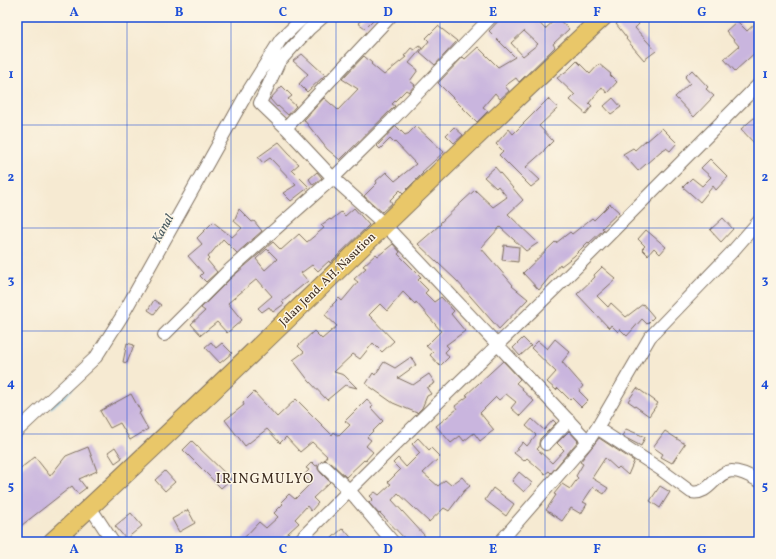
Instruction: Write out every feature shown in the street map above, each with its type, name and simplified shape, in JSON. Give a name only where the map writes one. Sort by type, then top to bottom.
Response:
[{"type":"highway","name":"Jalan Jend. AH. Nasution","points":[[52,542],[217,388],[256,348],[384,224],[603,17]]},
{"type":"street","points":[[17,431],[96,356],[122,316],[247,93],[281,39],[304,17]]},
{"type":"street","points":[[323,17],[309,29],[279,62],[260,103],[333,178],[384,224],[588,441]]},
{"type":"street","points":[[286,128],[390,17]]},
{"type":"street","points":[[164,335],[226,273],[333,178],[392,120],[491,17]]},
{"type":"street","points":[[298,542],[598,246],[759,84]]},
{"type":"street","points":[[500,542],[588,441],[650,337],[732,252],[759,221]]},
{"type":"street","points":[[546,444],[569,420]]},
{"type":"street","points":[[597,428],[660,469],[691,492],[697,493],[703,491],[721,476],[732,471],[745,474],[759,481]]},
{"type":"street","points":[[325,467],[349,490],[393,542]]},
{"type":"street","points":[[90,507],[113,542]]},
{"type":"building","points":[[365,17],[376,17],[365,28],[358,23]]},
{"type":"building","points":[[502,17],[534,17],[545,29],[557,18],[569,29],[553,44],[555,47],[519,82],[516,78],[505,86],[509,91],[500,99],[495,93],[483,107],[488,111],[477,122],[438,83],[463,57],[465,59],[478,47],[498,67],[515,57],[489,31]],"holes":[[[524,31],[538,44],[523,56],[511,43]]]},
{"type":"building","points":[[625,17],[633,17],[639,24],[635,28],[656,51],[644,60],[626,39],[627,38],[616,24]]},
{"type":"building","points":[[759,20],[759,49],[735,71],[724,59],[739,46],[726,31],[737,21],[747,31]]},
{"type":"building","points":[[438,26],[457,41],[435,65],[420,52],[429,41],[426,38]]},
{"type":"building","points":[[419,46],[422,48],[409,63],[418,70],[410,81],[415,85],[409,92],[406,90],[392,104],[395,106],[340,160],[327,149],[304,120],[324,98],[338,110],[358,89],[342,79],[364,56],[384,75],[406,57],[404,56],[411,48],[414,50]]},
{"type":"building","points":[[302,54],[325,75],[307,92],[299,84],[308,74],[293,61]]},
{"type":"building","points":[[577,61],[590,74],[599,64],[611,74],[610,75],[617,82],[607,93],[602,87],[589,103],[592,106],[586,114],[570,100],[575,95],[557,78]]},
{"type":"building","points":[[692,70],[708,87],[706,89],[714,96],[694,117],[675,97],[690,83],[685,77]]},
{"type":"building","points":[[282,86],[292,96],[288,99],[296,106],[288,115],[278,106],[277,107],[270,99]]},
{"type":"building","points":[[613,98],[621,107],[611,114],[604,106]]},
{"type":"building","points":[[548,99],[558,108],[539,126],[553,141],[526,167],[540,180],[531,187],[499,155],[503,151],[496,144],[509,129],[513,134]]},
{"type":"building","points":[[755,117],[759,121],[759,138],[754,143],[741,129]]},
{"type":"building","points":[[396,126],[405,135],[416,126],[444,152],[422,172],[423,173],[403,193],[400,190],[390,200],[392,203],[382,212],[364,196],[377,183],[376,181],[386,172],[395,181],[416,164],[395,142],[394,143],[390,139],[380,149],[377,146]]},
{"type":"building","points":[[454,127],[463,135],[454,143],[446,135]]},
{"type":"building","points":[[662,128],[677,143],[670,151],[666,148],[661,151],[638,171],[623,154],[633,148],[635,150]]},
{"type":"building","points":[[279,142],[289,153],[288,154],[299,164],[292,170],[309,187],[291,201],[283,193],[296,185],[270,158],[263,163],[258,157]]},
{"type":"building","points":[[710,159],[728,177],[716,190],[713,186],[700,202],[683,187],[692,178],[702,186],[711,177],[701,168]]},
{"type":"building","points":[[495,167],[523,200],[508,214],[538,243],[526,251],[500,227],[481,248],[513,285],[512,286],[528,299],[499,329],[457,281],[418,244],[441,224],[440,223],[475,190],[493,207],[507,197],[498,186],[496,188],[484,177]]},
{"type":"building","points":[[317,172],[322,178],[313,185],[309,179]]},
{"type":"building","points":[[610,204],[619,212],[602,228],[604,230],[561,266],[560,264],[539,290],[523,273],[555,242],[556,243],[570,232],[572,234],[592,218],[594,220]]},
{"type":"building","points":[[354,208],[369,225],[330,263],[329,261],[318,271],[312,265],[301,273],[308,281],[282,302],[284,304],[273,312],[269,307],[262,312],[258,308],[272,296],[257,279],[228,303],[242,320],[227,333],[217,322],[201,335],[191,324],[205,311],[201,308],[231,278],[273,242],[281,250],[299,234],[307,242],[324,228],[321,225],[330,219],[331,220],[341,212],[345,216]],"holes":[[[267,249],[277,259],[265,270],[256,259]]]},
{"type":"building","points":[[239,209],[252,222],[254,221],[262,231],[237,253],[223,239],[208,257],[209,258],[207,260],[217,272],[206,282],[200,276],[203,273],[188,256],[202,244],[197,238],[213,222],[232,237],[242,228],[234,221]]},
{"type":"building","points":[[723,218],[733,229],[721,242],[710,230]]},
{"type":"building","points":[[646,230],[666,247],[660,254],[654,248],[648,255],[642,249],[645,246],[638,239]]},
{"type":"building","points":[[393,244],[400,252],[398,254],[421,277],[418,280],[428,290],[425,293],[434,302],[441,297],[454,311],[451,314],[465,331],[446,345],[449,348],[445,352],[449,357],[440,366],[430,355],[433,352],[426,346],[441,331],[416,302],[415,304],[403,292],[387,311],[380,304],[369,315],[394,341],[382,352],[373,343],[360,359],[353,354],[334,372],[344,375],[357,388],[345,385],[327,400],[309,381],[293,360],[304,352],[298,346],[314,331],[322,339],[337,326],[325,315],[339,298],[342,301],[358,282],[354,279],[366,268],[363,266],[376,254],[378,256]]},
{"type":"building","points":[[504,245],[519,247],[518,262],[502,260]]},
{"type":"building","points":[[602,267],[616,279],[597,296],[608,307],[611,303],[626,317],[643,304],[654,317],[647,324],[642,319],[627,336],[620,329],[618,332],[611,325],[609,328],[577,294],[595,277],[594,275]]},
{"type":"building","points":[[154,300],[161,305],[154,314],[148,310]]},
{"type":"building","points":[[523,338],[531,346],[520,356],[513,348]]},
{"type":"building","points":[[555,339],[570,352],[562,362],[583,386],[579,391],[588,400],[581,407],[572,398],[570,400],[558,388],[556,390],[547,382],[556,372],[531,348],[538,341],[547,349]]},
{"type":"building","points":[[211,342],[216,348],[222,343],[232,353],[220,363],[205,347]]},
{"type":"building","points":[[127,343],[134,345],[127,363],[123,362]]},
{"type":"building","points":[[411,357],[416,365],[398,378],[413,385],[429,374],[435,383],[427,388],[431,394],[427,396],[422,408],[417,413],[393,403],[366,384],[373,373],[375,375],[384,362],[395,368]]},
{"type":"building","points":[[503,361],[520,379],[516,383],[534,401],[520,416],[511,408],[516,402],[506,394],[499,400],[496,397],[480,413],[494,430],[480,441],[474,433],[464,441],[460,436],[451,443],[436,426],[457,409],[455,406],[468,396],[466,395]]},
{"type":"building","points":[[637,388],[658,403],[649,416],[628,401]]},
{"type":"building","points":[[254,392],[277,417],[296,399],[332,435],[334,432],[339,436],[350,425],[345,421],[367,399],[373,406],[371,408],[383,421],[367,437],[371,440],[366,446],[373,452],[346,477],[330,462],[324,460],[327,456],[312,442],[300,452],[286,437],[280,443],[267,429],[245,446],[225,420],[244,405],[243,403]]},
{"type":"building","points":[[131,394],[148,429],[130,440],[120,423],[110,428],[100,411]]},
{"type":"building","points":[[532,419],[544,430],[553,420],[556,423],[540,439],[539,447],[537,449],[552,463],[564,450],[557,443],[569,431],[578,441],[551,473],[549,471],[545,474],[527,458],[524,461],[514,453],[523,442],[527,446],[536,435],[526,426]]},
{"type":"building","points":[[626,429],[645,437],[641,446],[622,436]]},
{"type":"building","points":[[665,431],[685,444],[672,463],[661,457],[663,454],[653,447]]},
{"type":"building","points":[[418,438],[429,450],[431,448],[440,457],[423,473],[438,486],[445,480],[451,485],[462,477],[470,486],[464,491],[449,511],[444,508],[429,522],[398,493],[392,500],[425,536],[418,542],[408,542],[369,503],[373,499],[370,496],[375,492],[379,495],[391,484],[388,482],[400,470],[393,463],[398,458],[406,467],[420,453],[412,444]]},
{"type":"building","points":[[599,438],[634,461],[628,475],[619,467],[617,469],[605,458],[592,478],[608,488],[604,494],[593,487],[583,502],[587,504],[581,514],[571,508],[562,521],[546,510],[556,495],[554,494],[562,484],[570,489],[578,478],[576,476],[583,464],[580,462]]},
{"type":"building","points":[[192,441],[231,479],[221,488],[183,450]]},
{"type":"building","points":[[88,447],[97,471],[79,479],[86,488],[78,494],[72,486],[17,529],[17,471],[35,457],[50,476],[66,456]]},
{"type":"building","points":[[115,447],[122,458],[115,463],[108,452]]},
{"type":"building","points":[[312,462],[316,466],[318,465],[320,472],[330,482],[313,498],[318,503],[311,511],[307,506],[295,519],[299,523],[278,542],[246,542],[243,539],[259,522],[266,528],[278,517],[274,513],[283,504],[281,502],[289,494],[295,499],[311,483],[303,476],[309,470],[306,468]]},
{"type":"building","points":[[165,471],[175,482],[165,491],[155,480]]},
{"type":"building","points":[[519,472],[532,483],[524,492],[512,481]]},
{"type":"building","points":[[660,486],[670,492],[660,508],[650,501]]},
{"type":"building","points":[[493,488],[514,504],[506,516],[485,500]]},
{"type":"building","points":[[188,510],[195,523],[179,532],[172,519]]},
{"type":"building","points":[[131,513],[142,526],[126,539],[115,526]]},
{"type":"building","points":[[343,528],[355,542],[335,542],[332,538]]},
{"type":"waterway","name":"Kanal","points":[[51,407],[68,393],[75,384]]},
{"type":"district","name":"IRINGMULYO","points":[[265,478]]}]
